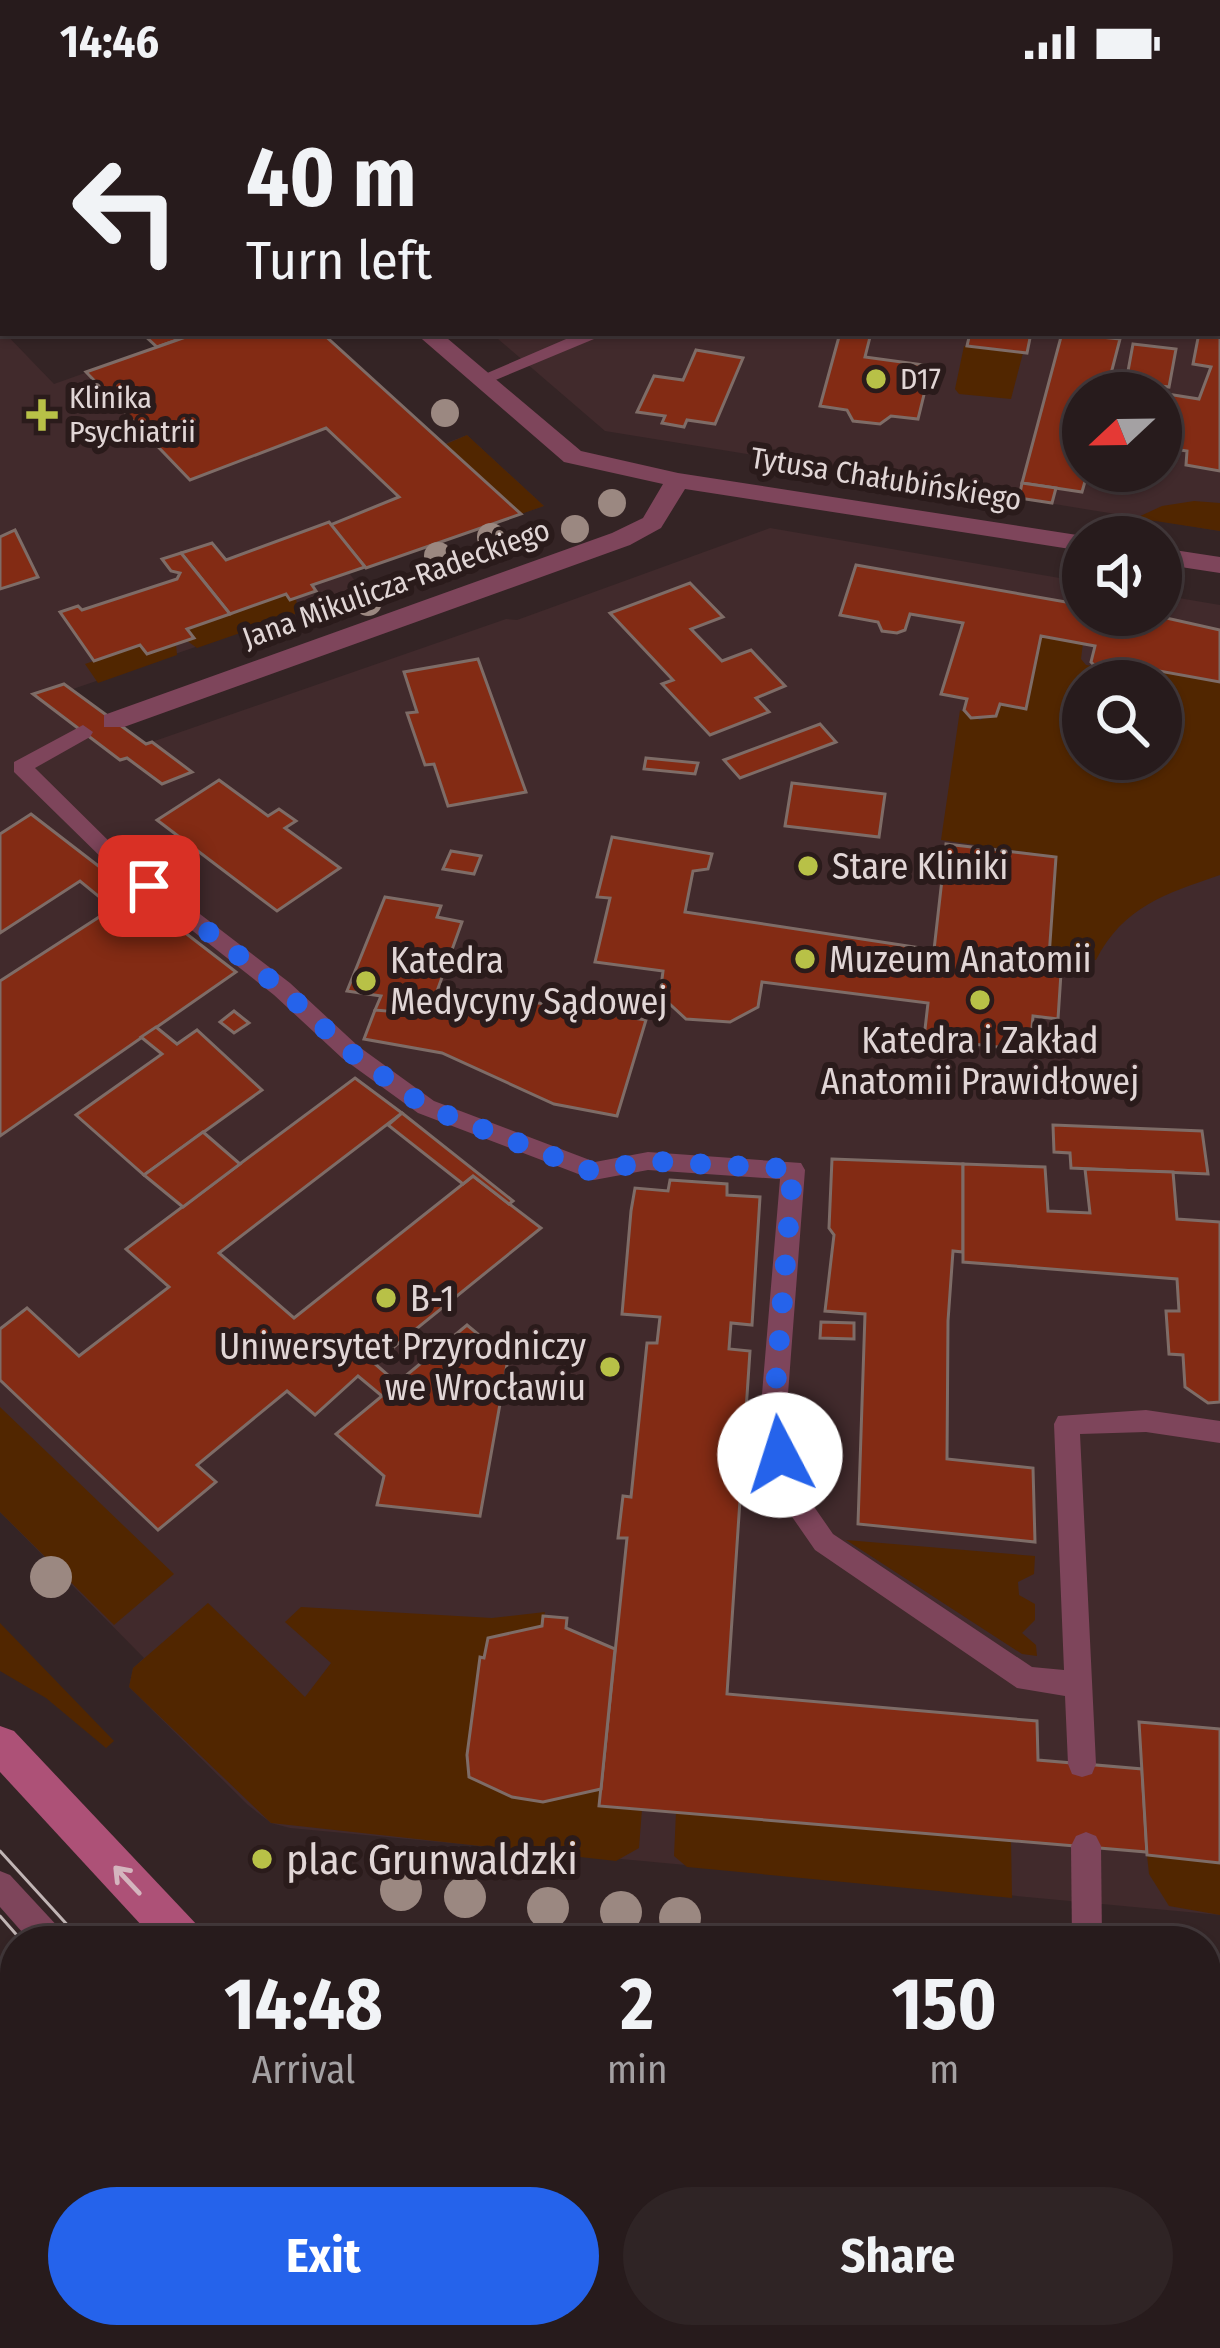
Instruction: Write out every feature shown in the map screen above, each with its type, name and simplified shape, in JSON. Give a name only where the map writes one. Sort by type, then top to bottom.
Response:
[{"type":"main road","points":[[0,1744],[170,1926]]},
{"type":"street","name":"Tytusa Chałubińskiego","points":[[431,336],[573,458],[678,480],[1062,540]]},
{"type":"street","name":"Jana Mikulicza-Radeckiego","points":[[114,721],[621,539],[652,523],[678,480]]},
{"type":"street","points":[[1182,559],[1220,565]]},
{"type":"lane","points":[[480,380],[587,336]]},
{"type":"lane","points":[[82,732],[21,766],[116,860],[282,989],[350,1052],[426,1107],[593,1172],[648,1161],[793,1169],[775,1394],[780,1455],[797,1503],[824,1542],[1028,1679],[1079,1685]]},
{"type":"lane","points":[[1082,1764],[1067,1424],[1146,1421],[1220,1432]]},
{"type":"lane","points":[[1086,1846],[1087,1926]]},
{"type":"lane","points":[[0,1885],[37,1926]]},
{"type":"shaded area","name":"Uniwersytet Przyrodniczy we Wrocławiu","points":[[0,336],[8,336],[54,384],[189,336],[325,336],[444,444],[467,435],[544,506],[349,573],[362,590],[73,689],[146,744],[506,619],[517,620],[770,528],[1062,578],[1062,636],[1182,636],[1182,599],[1220,605],[1220,1915],[290,1828],[271,1823],[248,1805],[129,1687],[133,1668],[144,1658],[0,1512]]},
{"type":"shaded area","points":[[494,336],[1220,336],[1220,531],[1182,525],[1182,516],[1128,516],[605,431]]},
{"type":"shaded area","points":[[964,346],[1023,353],[1011,399],[959,394],[955,389]]},
{"type":"shaded area","points":[[467,435],[544,506],[521,514],[444,445]]},
{"type":"shaded area","points":[[1220,503],[1220,531],[1182,525],[1182,516],[1140,516],[1162,506]]},
{"type":"shaded area","points":[[286,594],[296,598],[298,613],[197,648],[186,640],[193,637],[187,629]]},
{"type":"shaded area","points":[[1032,634],[1083,643],[1082,660],[1062,660],[1062,780],[1182,780],[1182,673],[1220,679],[1220,875],[1133,914],[1096,960],[1083,958],[1076,966],[1061,964],[1060,955],[1047,952],[1054,856],[941,840],[960,710],[980,720],[989,715],[992,704],[1018,707]]},
{"type":"shaded area","points":[[176,644],[177,655],[98,683],[85,664],[140,645],[147,654]]},
{"type":"shaded area","points":[[0,1407],[174,1574],[114,1625],[0,1512]]},
{"type":"shaded area","points":[[846,1540],[1035,1556],[1034,1574],[1018,1582],[1019,1595],[1035,1604],[1035,1620],[1022,1633],[1036,1645],[1037,1656],[1022,1654]]},
{"type":"shaded area","points":[[208,1603],[305,1697],[331,1663],[285,1622],[301,1607],[492,1618],[545,1612],[542,1626],[488,1638],[484,1658],[480,1658],[469,1776],[518,1799],[549,1802],[601,1789],[642,1809],[639,1848],[616,1861],[271,1823],[129,1687],[133,1668]]},
{"type":"shaded area","points":[[0,1623],[114,1741],[106,1748],[46,1698],[0,1671]]},
{"type":"shaded area","points":[[676,1812],[1011,1840],[1012,1898],[687,1867],[674,1856]]},
{"type":"shaded area","points":[[1147,1855],[1220,1863],[1220,1915],[1169,1906],[1149,1874]]},
{"type":"building","points":[[145,336],[188,336],[157,347]]},
{"type":"building","points":[[188,336],[325,336],[521,514],[366,568],[330,525],[399,497],[326,428],[190,480],[86,372]]},
{"type":"building","name":"D17","points":[[839,336],[870,336],[865,357],[931,366],[918,419],[891,416],[880,424],[853,421],[847,410],[820,406]]},
{"type":"building","points":[[969,336],[1030,336],[1027,353],[967,346]]},
{"type":"building","points":[[1061,336],[1120,339],[1111,372],[1062,372],[1062,489],[1022,483]]},
{"type":"building","points":[[1198,336],[1220,336],[1220,471],[1186,465],[1187,451],[1182,450],[1182,396],[1199,399],[1211,367],[1193,364]]},
{"type":"building","points":[[1133,344],[1176,349],[1172,372],[1128,372]]},
{"type":"building","points":[[696,350],[743,358],[715,424],[687,420],[684,427],[662,423],[665,416],[637,412],[654,376],[683,380]]},
{"type":"building","points":[[1022,483],[1056,488],[1052,503],[1019,498]]},
{"type":"building","points":[[329,522],[365,567],[312,585],[316,591],[290,600],[286,594],[230,614],[181,553],[212,543],[226,560]]},
{"type":"building","points":[[15,530],[38,577],[0,589],[0,537]]},
{"type":"building","points":[[181,553],[230,614],[187,629],[194,638],[147,654],[140,645],[94,661],[60,612],[78,606],[82,610],[177,579],[180,573],[171,571],[162,559]]},
{"type":"building","points":[[856,565],[1062,601],[1062,636],[1182,636],[1182,621],[1220,630],[1220,682],[1182,675],[1182,660],[1092,660],[1095,646],[1041,636],[1026,709],[1000,704],[996,716],[971,718],[964,710],[967,699],[941,694],[963,623],[910,614],[905,630],[897,633],[882,631],[878,622],[840,615]]},
{"type":"building","points":[[690,583],[723,617],[691,629],[722,661],[751,650],[785,686],[756,698],[769,712],[710,735],[662,684],[673,680],[610,613]]},
{"type":"building","points":[[478,659],[526,792],[448,806],[434,764],[425,765],[407,713],[417,712],[404,672]]},
{"type":"building","points":[[64,684],[192,772],[162,784],[127,758],[120,760],[33,694]]},
{"type":"building","points":[[820,724],[836,742],[740,778],[724,760]]},
{"type":"building","points":[[646,758],[698,763],[695,774],[644,769]]},
{"type":"building","points":[[219,780],[268,816],[279,809],[296,821],[285,828],[340,868],[277,911],[157,820]]},
{"type":"building","points":[[792,783],[885,794],[879,837],[785,826]]},
{"type":"building","points":[[31,814],[236,972],[0,1136],[0,981],[113,908],[80,881],[0,933],[0,834]]},
{"type":"building","points":[[612,837],[712,854],[708,869],[693,871],[685,912],[934,950],[946,844],[1056,857],[1049,957],[1062,958],[1058,1019],[1033,1016],[1030,1051],[924,1038],[928,1003],[762,982],[758,1007],[730,1022],[686,1019],[660,995],[663,971],[595,962],[610,898],[597,897]]},
{"type":"building","points":[[451,851],[481,856],[474,874],[443,869]]},
{"type":"building","points":[[385,897],[441,906],[437,917],[462,922],[427,1019],[375,1010],[381,996],[347,991]]},
{"type":"building","points":[[488,995],[646,1020],[617,1116],[554,1104],[442,1053],[364,1039],[375,1010],[447,1016],[458,1002],[476,1010]]},
{"type":"building","points":[[234,1011],[249,1023],[234,1033],[220,1022]]},
{"type":"building","points":[[156,1027],[177,1044],[197,1030],[262,1090],[144,1175],[76,1115],[162,1054],[141,1037]]},
{"type":"building","name":"B-1","points":[[355,1078],[402,1113],[219,1253],[294,1318],[473,1176],[541,1228],[374,1363],[397,1383],[467,1325],[508,1359],[480,1516],[377,1505],[384,1476],[336,1434],[382,1396],[358,1376],[315,1415],[287,1391],[197,1465],[216,1482],[158,1530],[0,1380],[0,1329],[27,1308],[79,1356],[169,1287],[126,1249]]},
{"type":"building","points":[[402,1113],[513,1201],[509,1204],[473,1176],[463,1184],[388,1125]]},
{"type":"building","points":[[1053,1125],[1202,1131],[1208,1174],[1071,1168],[1070,1153],[1054,1152]]},
{"type":"building","points":[[203,1132],[240,1164],[183,1207],[144,1175]]},
{"type":"building","points":[[832,1159],[963,1164],[963,1252],[953,1251],[948,1321],[947,1459],[1033,1468],[1035,1542],[858,1524],[865,1314],[825,1311],[834,1235],[829,1228]]},
{"type":"building","points":[[963,1164],[1045,1167],[1048,1211],[1090,1213],[1085,1169],[1173,1172],[1177,1219],[1220,1222],[1220,1402],[1208,1403],[1185,1387],[1183,1355],[1169,1354],[1166,1311],[1179,1311],[1177,1279],[963,1262]]},
{"type":"building","points":[[670,1180],[727,1184],[727,1195],[760,1197],[752,1325],[731,1323],[729,1349],[750,1351],[727,1694],[1037,1721],[1038,1760],[1142,1769],[1147,1852],[599,1806],[627,1538],[618,1538],[623,1496],[631,1497],[647,1343],[657,1343],[660,1317],[622,1314],[631,1211],[635,1188],[668,1191]]},
{"type":"building","points":[[821,1322],[854,1323],[854,1339],[820,1338]]},
{"type":"building","points":[[543,1616],[567,1618],[566,1628],[615,1649],[601,1789],[543,1802],[512,1797],[469,1777],[467,1755],[480,1657],[484,1658],[488,1638],[542,1626]]},
{"type":"building","points":[[1139,1722],[1220,1729],[1220,1863],[1147,1855]]},
{"type":"tram line","points":[[0,1851],[68,1926]]},
{"type":"tram line","points":[[0,1916],[9,1926]]},
{"type":"place","name":"D17","points":[[876,379]]},
{"type":"place","name":"Klinika Psychiatrii","points":[[42,415]]},
{"type":"place","name":"Stare Kliniki","points":[[808,866]]},
{"type":"place","name":"Muzeum Anatomii","points":[[805,959]]},
{"type":"place","name":"Katedra Medycyny Sądowej","points":[[366,981]]},
{"type":"place","name":"Katedra i Zakład Anatomii Prawidłowej","points":[[980,1000]]},
{"type":"place","name":"B-1","points":[[386,1298]]},
{"type":"place","name":"Uniwersytet Przyrodniczy we Wrocławiu","points":[[610,1367]]},
{"type":"place","name":"plac Grunwaldzki","points":[[262,1859]]},
{"type":"route","points":[[149,886],[282,989],[350,1052],[426,1107],[593,1172],[648,1161],[793,1169],[775,1394],[780,1455]]}]
